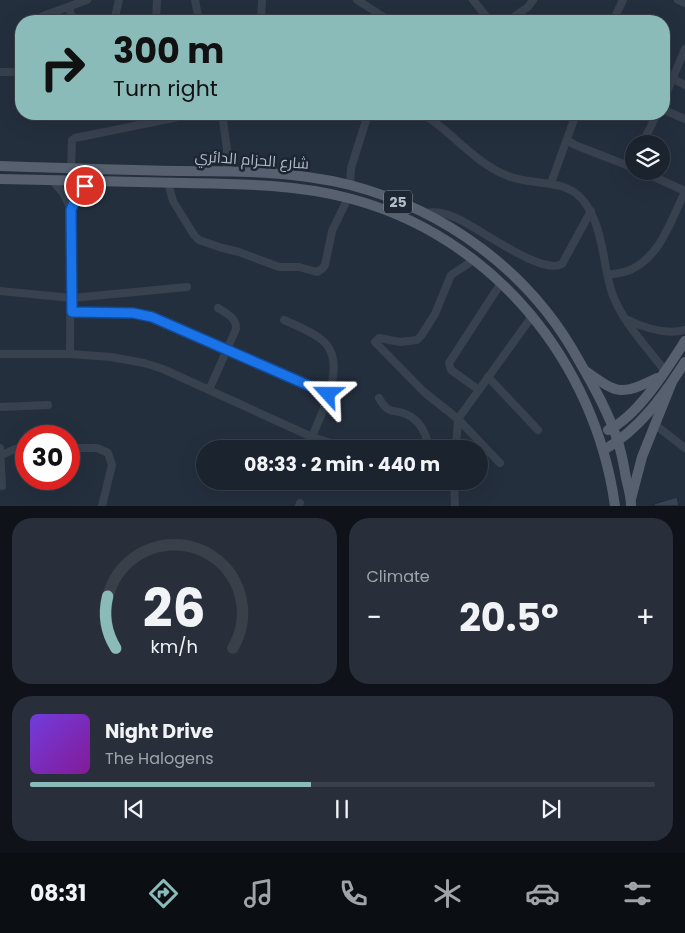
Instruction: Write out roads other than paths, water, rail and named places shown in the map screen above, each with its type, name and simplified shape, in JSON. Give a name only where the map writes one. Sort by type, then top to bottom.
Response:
[{"type":"main road","name":"شارع الحزام الدائري","points":[[0,166],[284,174],[350,185],[383,195],[424,213],[458,231],[490,254],[518,279],[556,322],[585,371],[618,442],[631,504]]},
{"type":"main road","name":"شارع الحزام الدائري","points":[[0,178],[271,186],[313,191],[348,198],[385,210],[426,229],[474,260],[501,283],[533,316],[552,340],[585,398],[604,450],[615,506]]},
{"type":"main road","points":[[599,435],[632,413],[663,374],[685,341]]},
{"type":"main road","points":[[604,450],[618,442],[644,419],[685,362]]},
{"type":"main road","points":[[585,371],[609,388],[622,390],[640,386],[663,374]]},
{"type":"main road","points":[[631,504],[642,457],[672,382]]},
{"type":"street","points":[[46,15],[87,0]]},
{"type":"street","points":[[115,15],[119,0]]},
{"type":"street","points":[[156,15],[157,0]]},
{"type":"street","points":[[195,0],[198,15]]},
{"type":"street","points":[[261,15],[262,0]]},
{"type":"street","points":[[357,0],[381,15]]},
{"type":"street","points":[[473,0],[485,15]]},
{"type":"street","points":[[522,0],[528,7]]},
{"type":"street","points":[[517,15],[528,7],[533,0]]},
{"type":"street","points":[[616,15],[623,0]]},
{"type":"street","points":[[678,0],[685,2]]},
{"type":"street","points":[[69,8],[71,15]]},
{"type":"street","points":[[670,86],[685,49]]},
{"type":"street","points":[[0,72],[15,72]]},
{"type":"street","points":[[673,79],[685,85]]},
{"type":"street","points":[[670,113],[685,119]]},
{"type":"street","points":[[71,168],[73,139],[164,120]]},
{"type":"street","points":[[223,120],[227,149],[227,171]]},
{"type":"street","points":[[350,185],[351,168],[366,120]]},
{"type":"street","points":[[434,120],[487,166],[499,173],[519,181],[551,183],[573,192],[581,198],[591,211],[598,231],[612,292],[624,318],[663,374]]},
{"type":"street","points":[[551,183],[574,120]]},
{"type":"street","points":[[646,135],[654,120]]},
{"type":"street","points":[[567,140],[575,145],[625,162]]},
{"type":"street","points":[[52,180],[63,193],[71,210]]},
{"type":"street","points":[[608,275],[630,270],[642,263],[656,250],[685,192],[660,180]]},
{"type":"street","points":[[70,354],[72,312],[71,210],[79,191],[92,181]]},
{"type":"street","points":[[168,183],[173,201],[194,236],[199,240],[279,266],[299,267],[317,272],[324,265],[332,231],[348,198]]},
{"type":"street","points":[[424,213],[434,211],[456,217],[502,245],[548,266],[557,266],[562,264],[591,211]]},
{"type":"street","points":[[474,260],[451,275],[435,314],[417,340],[400,342],[379,338],[375,342],[424,392],[458,419],[500,463]]},
{"type":"street","points":[[479,390],[451,370],[449,363],[501,283]]},
{"type":"street","points":[[0,290],[72,298],[187,288]]},
{"type":"street","points":[[209,390],[236,329],[236,324],[230,316],[218,308]]},
{"type":"street","points":[[72,312],[142,314],[152,317],[328,394]]},
{"type":"street","points":[[457,440],[458,419],[533,316]]},
{"type":"street","points":[[624,318],[650,330],[685,330]]},
{"type":"street","points":[[284,320],[323,341],[333,357],[334,369],[328,394],[312,437]]},
{"type":"street","points":[[0,354],[111,356],[144,363],[163,369],[322,440]]},
{"type":"street","points":[[488,377],[538,430]]},
{"type":"street","points":[[378,398],[384,407],[392,412],[408,415],[420,425],[427,440]]},
{"type":"street","points":[[0,407],[48,405]]},
{"type":"street","points":[[654,424],[685,448]]},
{"type":"street","points":[[0,448],[2,486]]},
{"type":"street","points":[[80,448],[96,448],[108,452],[112,465],[102,506]]},
{"type":"street","points":[[0,456],[15,449]]},
{"type":"street","points":[[454,490],[455,506]]}]
